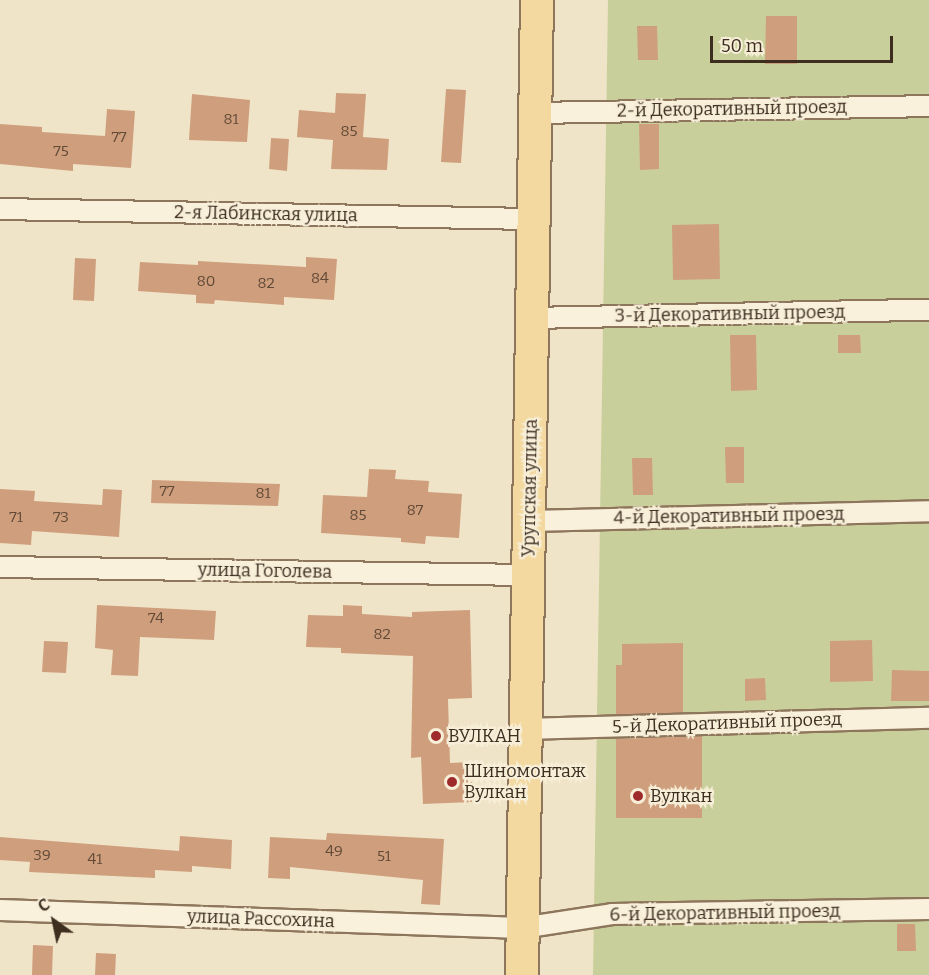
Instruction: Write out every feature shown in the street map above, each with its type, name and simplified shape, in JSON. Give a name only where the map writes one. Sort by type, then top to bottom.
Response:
[{"type":"main road","name":"Урупская улица","points":[[522,975],[537,0]]},
{"type":"street","name":"2-й Декоративный проезд","points":[[534,113],[929,106]]},
{"type":"street","name":"2-я Лабинская улица","points":[[0,209],[532,219]]},
{"type":"street","name":"3-й Декоративный проезд","points":[[531,318],[929,310]]},
{"type":"street","name":"4-й Декоративный проезд","points":[[530,521],[929,511]]},
{"type":"street","name":"улица Гоголева","points":[[0,567],[529,575]]},
{"type":"street","name":"5-й Декоративный проезд","points":[[525,729],[929,718]]},
{"type":"street","name":"6-й Декоративный проезд","points":[[522,927],[612,914],[929,909]]},
{"type":"street","name":"улица Рассохина","points":[[0,910],[522,927]]},
{"type":"green space","points":[[608,0],[929,0],[929,975],[593,975]]},
{"type":"building","points":[[766,16],[797,16],[797,64],[765,64]]},
{"type":"building","points":[[637,26],[657,26],[658,60],[638,60]]},
{"type":"building","points":[[446,89],[466,90],[461,163],[441,162]]},
{"type":"building","points":[[336,93],[366,94],[363,137],[389,139],[387,170],[331,169],[333,140],[297,137],[299,110],[335,113]]},
{"type":"building","points":[[192,94],[250,100],[247,142],[189,140]]},
{"type":"building","points":[[107,109],[135,111],[131,168],[73,164],[73,171],[0,164],[0,124],[42,127],[42,132],[105,136]]},
{"type":"building","points":[[639,124],[659,124],[659,169],[640,170]]},
{"type":"building","points":[[271,138],[289,139],[287,171],[269,169]]},
{"type":"building","points":[[719,224],[720,279],[673,280],[672,225]]},
{"type":"building","points":[[306,257],[337,259],[334,300],[284,297],[284,305],[215,300],[214,304],[196,303],[196,295],[138,291],[140,262],[198,265],[198,261],[306,267]]},
{"type":"building","points":[[75,258],[96,259],[94,301],[73,300]]},
{"type":"building","points":[[730,335],[756,335],[757,390],[731,391]]},
{"type":"building","points":[[838,335],[860,335],[861,353],[838,353]]},
{"type":"building","points":[[725,447],[744,447],[744,483],[726,483]]},
{"type":"building","points":[[632,458],[652,458],[653,495],[633,495]]},
{"type":"building","points":[[369,469],[396,470],[395,479],[429,481],[428,492],[462,494],[459,538],[426,536],[425,544],[401,542],[401,538],[321,533],[323,495],[367,497]]},
{"type":"building","points":[[152,480],[280,484],[278,506],[151,503]]},
{"type":"building","points":[[0,489],[35,491],[34,501],[102,505],[103,489],[122,490],[119,537],[32,531],[31,545],[0,543]]},
{"type":"building","points":[[97,605],[216,611],[214,640],[140,637],[138,676],[111,675],[113,650],[95,648]]},
{"type":"building","points":[[343,605],[362,606],[362,614],[412,617],[412,612],[470,610],[472,698],[448,699],[450,763],[471,762],[472,802],[423,804],[421,757],[411,758],[413,656],[341,653],[341,648],[306,647],[308,615],[343,616]]},
{"type":"building","points":[[872,640],[873,681],[830,682],[830,641]]},
{"type":"building","points":[[44,641],[68,642],[66,673],[42,672]]},
{"type":"building","points":[[683,643],[683,713],[616,715],[616,665],[622,665],[622,644]]},
{"type":"building","points":[[892,670],[929,671],[929,701],[891,701]]},
{"type":"building","points":[[765,678],[766,700],[745,701],[745,679]]},
{"type":"building","points":[[702,736],[702,818],[616,818],[616,739]]},
{"type":"building","points":[[327,833],[444,839],[440,905],[421,904],[423,880],[290,867],[290,879],[268,878],[270,837],[326,840]]},
{"type":"building","points":[[180,836],[232,840],[231,869],[192,866],[192,872],[155,870],[155,878],[29,872],[30,862],[0,860],[0,837],[179,851]]},
{"type":"building","points":[[897,924],[915,924],[916,951],[897,951]]},
{"type":"building","points":[[33,945],[53,946],[52,975],[32,975]]},
{"type":"building","points":[[96,953],[116,954],[115,975],[95,975]]},
{"type":"place","name":"ВУЛКАН","points":[[436,736]]},
{"type":"place","name":"Шиномонтаж Вулкан","points":[[452,782]]},
{"type":"place","name":"Вулкан","points":[[638,796]]}]
